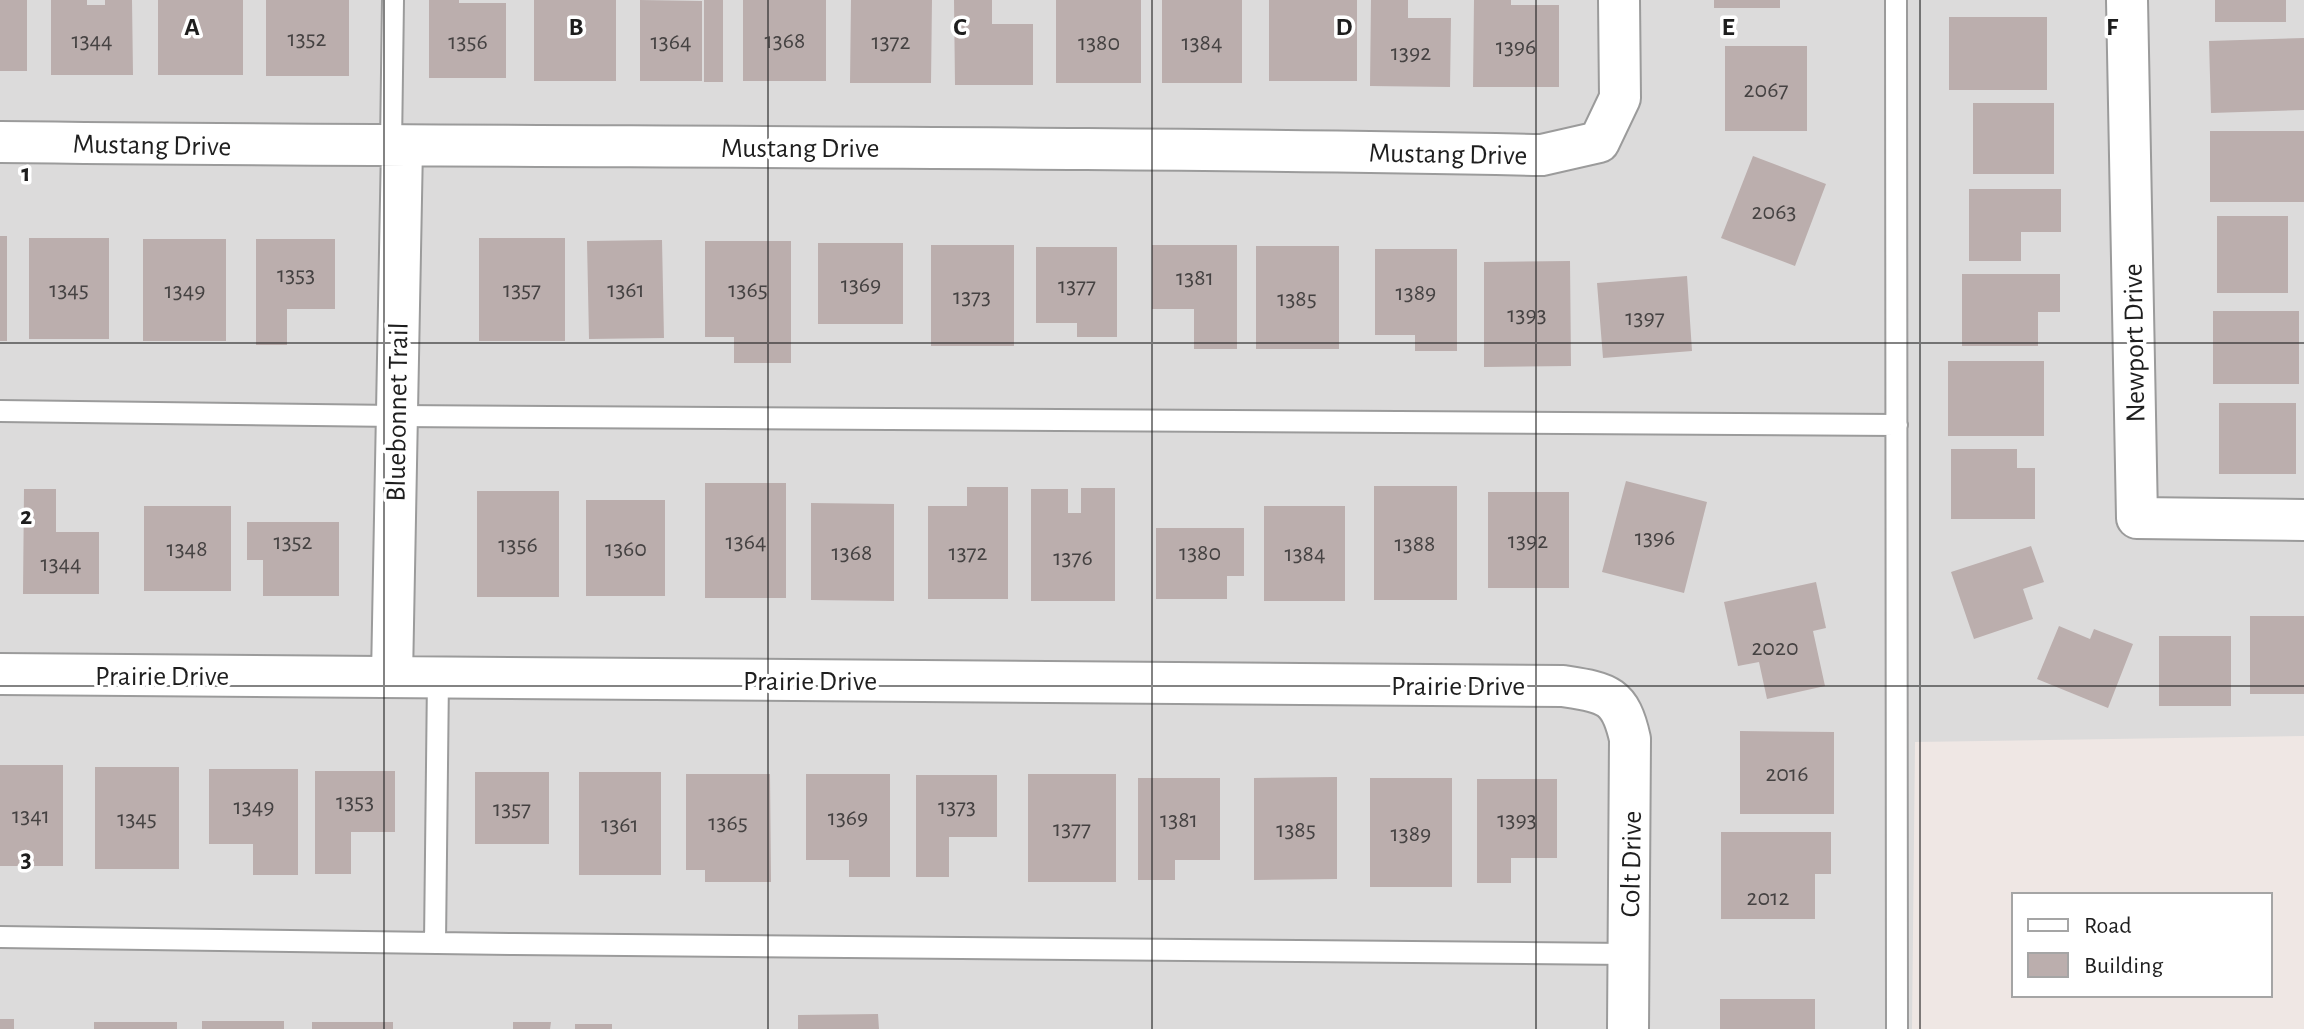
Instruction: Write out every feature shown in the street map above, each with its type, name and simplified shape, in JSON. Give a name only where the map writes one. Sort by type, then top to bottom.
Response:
[{"type":"street","name":"Mustang Drive","points":[[0,142],[1177,148],[1542,155],[1599,142],[1620,98],[1619,0]]},
{"type":"street","name":"Newport Drive","points":[[2127,0],[2137,518],[2304,520]]},
{"type":"street","name":"Bluebonnet Trail","points":[[392,677],[396,146]]},
{"type":"street","name":"Prairie Drive","points":[[0,674],[1563,686],[1593,691],[1617,702]]},
{"type":"street","name":"Colt Drive","points":[[1617,702],[1630,739],[1628,1029]]},
{"type":"lane","points":[[393,0],[396,146]]},
{"type":"lane","points":[[1896,0],[1897,1029]]},
{"type":"lane","points":[[0,411],[1897,425]]},
{"type":"lane","points":[[435,943],[438,677]]},
{"type":"lane","points":[[0,937],[1628,954]]},
{"type":"shaded area","points":[[0,0],[2304,0],[2304,736],[1915,742],[1912,1029],[0,1029]]},
{"type":"building","points":[[0,0],[27,0],[27,71],[0,71]]},
{"type":"building","points":[[51,0],[87,0],[87,5],[105,5],[105,0],[132,0],[133,75],[51,75]]},
{"type":"building","points":[[158,0],[243,0],[243,75],[158,75]]},
{"type":"building","points":[[266,0],[349,0],[349,76],[266,76]]},
{"type":"building","points":[[429,0],[506,3],[506,78],[429,78]]},
{"type":"building","points":[[534,0],[616,0],[616,81],[534,81]]},
{"type":"building","points":[[640,0],[702,1],[702,81],[640,81]]},
{"type":"building","points":[[704,0],[723,0],[723,82],[704,82]]},
{"type":"building","points":[[743,0],[826,0],[826,81],[743,81]]},
{"type":"building","points":[[851,0],[932,0],[931,83],[850,83]]},
{"type":"building","points":[[954,0],[992,0],[992,24],[1033,24],[1033,85],[955,85]]},
{"type":"building","points":[[1056,0],[1141,0],[1141,83],[1056,83]]},
{"type":"building","points":[[1162,0],[1242,0],[1242,83],[1162,83]]},
{"type":"building","points":[[1269,0],[1357,0],[1357,81],[1269,81]]},
{"type":"building","points":[[1371,0],[1408,0],[1408,18],[1451,18],[1450,87],[1370,86]]},
{"type":"building","points":[[1474,0],[1511,0],[1511,5],[1559,5],[1559,87],[1473,87]]},
{"type":"building","points":[[1714,0],[1780,0],[1780,8],[1714,8]]},
{"type":"building","points":[[2215,0],[2286,0],[2286,22],[2215,22]]},
{"type":"building","points":[[1949,17],[2047,17],[2047,90],[1949,90]]},
{"type":"building","points":[[2304,38],[2304,110],[2211,113],[2209,41]]},
{"type":"building","points":[[1725,46],[1807,46],[1807,131],[1725,131]]},
{"type":"building","points":[[1973,103],[2054,103],[2054,174],[1973,174]]},
{"type":"building","points":[[2210,131],[2304,131],[2304,202],[2210,202]]},
{"type":"building","points":[[1753,156],[1826,184],[1795,266],[1721,238]]},
{"type":"building","points":[[1969,189],[2061,189],[2061,232],[2021,232],[2021,261],[1969,261]]},
{"type":"building","points":[[2217,216],[2288,216],[2288,293],[2217,293]]},
{"type":"building","points":[[0,236],[7,236],[7,341],[0,341]]},
{"type":"building","points":[[29,238],[109,238],[109,339],[29,339]]},
{"type":"building","points":[[479,238],[565,238],[565,341],[479,341]]},
{"type":"building","points":[[143,239],[226,239],[226,341],[143,341]]},
{"type":"building","points":[[256,239],[335,239],[335,309],[287,309],[287,345],[256,345]]},
{"type":"building","points":[[662,240],[664,338],[589,339],[587,241]]},
{"type":"building","points":[[705,241],[791,241],[791,363],[734,363],[734,337],[705,337]]},
{"type":"building","points":[[818,243],[903,243],[903,324],[818,324]]},
{"type":"building","points":[[931,245],[1014,245],[1014,346],[931,346]]},
{"type":"building","points":[[1152,245],[1237,245],[1237,349],[1194,349],[1194,309],[1152,309]]},
{"type":"building","points":[[1256,246],[1339,246],[1339,349],[1256,349]]},
{"type":"building","points":[[1036,247],[1117,247],[1117,337],[1077,337],[1077,323],[1036,323]]},
{"type":"building","points":[[1375,249],[1457,249],[1457,351],[1415,351],[1415,335],[1375,335]]},
{"type":"building","points":[[1570,261],[1571,366],[1484,367],[1484,262]]},
{"type":"building","points":[[1962,274],[2060,274],[2060,312],[2038,312],[2038,346],[1962,346]]},
{"type":"building","points":[[1687,276],[1692,351],[1603,358],[1597,283]]},
{"type":"building","points":[[2213,311],[2299,311],[2299,384],[2213,384]]},
{"type":"building","points":[[1948,361],[2044,361],[2044,436],[1948,436]]},
{"type":"building","points":[[2219,403],[2296,403],[2296,474],[2219,474]]},
{"type":"building","points":[[1951,449],[2017,449],[2017,468],[2035,468],[2035,519],[1951,519]]},
{"type":"building","points":[[1626,481],[1707,502],[1684,593],[1602,572]]},
{"type":"building","points":[[705,483],[786,483],[786,598],[705,598]]},
{"type":"building","points":[[1374,486],[1457,486],[1457,600],[1374,600]]},
{"type":"building","points":[[967,487],[1008,487],[1008,599],[928,599],[928,506],[967,506]]},
{"type":"building","points":[[1081,488],[1115,488],[1115,601],[1031,601],[1031,489],[1068,489],[1068,513],[1081,513]]},
{"type":"building","points":[[24,489],[56,489],[56,532],[99,532],[99,594],[23,594]]},
{"type":"building","points":[[477,491],[559,491],[559,597],[477,597]]},
{"type":"building","points":[[1488,492],[1569,492],[1569,588],[1488,588]]},
{"type":"building","points":[[586,500],[665,500],[665,596],[586,596]]},
{"type":"building","points":[[811,503],[894,504],[894,601],[811,600]]},
{"type":"building","points":[[144,506],[231,506],[231,591],[144,591]]},
{"type":"building","points":[[1264,506],[1345,506],[1345,601],[1264,601]]},
{"type":"building","points":[[247,522],[339,522],[339,596],[263,596],[263,560],[247,560]]},
{"type":"building","points":[[1156,528],[1244,528],[1244,576],[1227,576],[1227,599],[1156,599]]},
{"type":"building","points":[[2031,546],[2044,582],[2023,589],[2033,619],[1974,639],[1951,572]]},
{"type":"building","points":[[1816,582],[1826,628],[1813,631],[1825,686],[1767,699],[1759,662],[1738,666],[1724,602]]},
{"type":"building","points":[[2250,616],[2304,616],[2304,694],[2250,694]]},
{"type":"building","points":[[2059,626],[2090,639],[2094,629],[2133,644],[2108,708],[2037,679]]},
{"type":"building","points":[[2159,636],[2231,636],[2231,706],[2159,706]]},
{"type":"building","points":[[1740,731],[1834,732],[1834,814],[1740,814]]},
{"type":"building","points":[[0,765],[63,765],[63,866],[0,866]]},
{"type":"building","points":[[95,767],[179,767],[179,869],[95,869]]},
{"type":"building","points":[[209,769],[298,769],[298,875],[253,875],[253,844],[209,844]]},
{"type":"building","points":[[315,771],[395,771],[395,832],[351,832],[351,874],[315,874]]},
{"type":"building","points":[[475,772],[549,772],[549,844],[475,844]]},
{"type":"building","points":[[579,772],[661,772],[661,875],[579,875]]},
{"type":"building","points":[[686,774],[770,774],[771,882],[705,882],[705,870],[686,870]]},
{"type":"building","points":[[806,774],[890,774],[890,877],[849,877],[849,860],[806,860]]},
{"type":"building","points":[[1028,774],[1116,774],[1116,882],[1028,882]]},
{"type":"building","points":[[916,775],[997,775],[997,837],[949,837],[949,877],[916,877]]},
{"type":"building","points":[[1337,777],[1337,879],[1254,880],[1254,778]]},
{"type":"building","points":[[1138,778],[1220,778],[1220,860],[1175,860],[1175,880],[1138,880]]},
{"type":"building","points":[[1370,778],[1452,778],[1452,887],[1370,887]]},
{"type":"building","points":[[1477,779],[1557,779],[1557,858],[1511,858],[1511,883],[1477,883]]},
{"type":"building","points":[[1721,832],[1831,832],[1831,874],[1815,874],[1815,919],[1721,919]]},
{"type":"building","points":[[1720,999],[1815,999],[1815,1029],[1720,1029]]},
{"type":"building","points":[[878,1014],[879,1029],[798,1029],[798,1015]]},
{"type":"building","points":[[0,1019],[14,1019],[14,1029],[0,1029]]},
{"type":"building","points":[[202,1021],[284,1021],[284,1029],[202,1029]]},
{"type":"building","points":[[94,1022],[177,1022],[177,1029],[94,1029]]},
{"type":"building","points":[[312,1022],[393,1022],[393,1029],[312,1029]]},
{"type":"building","points":[[513,1022],[551,1022],[550,1029],[513,1029]]},
{"type":"building","points":[[575,1024],[612,1024],[612,1029],[575,1029]]}]
